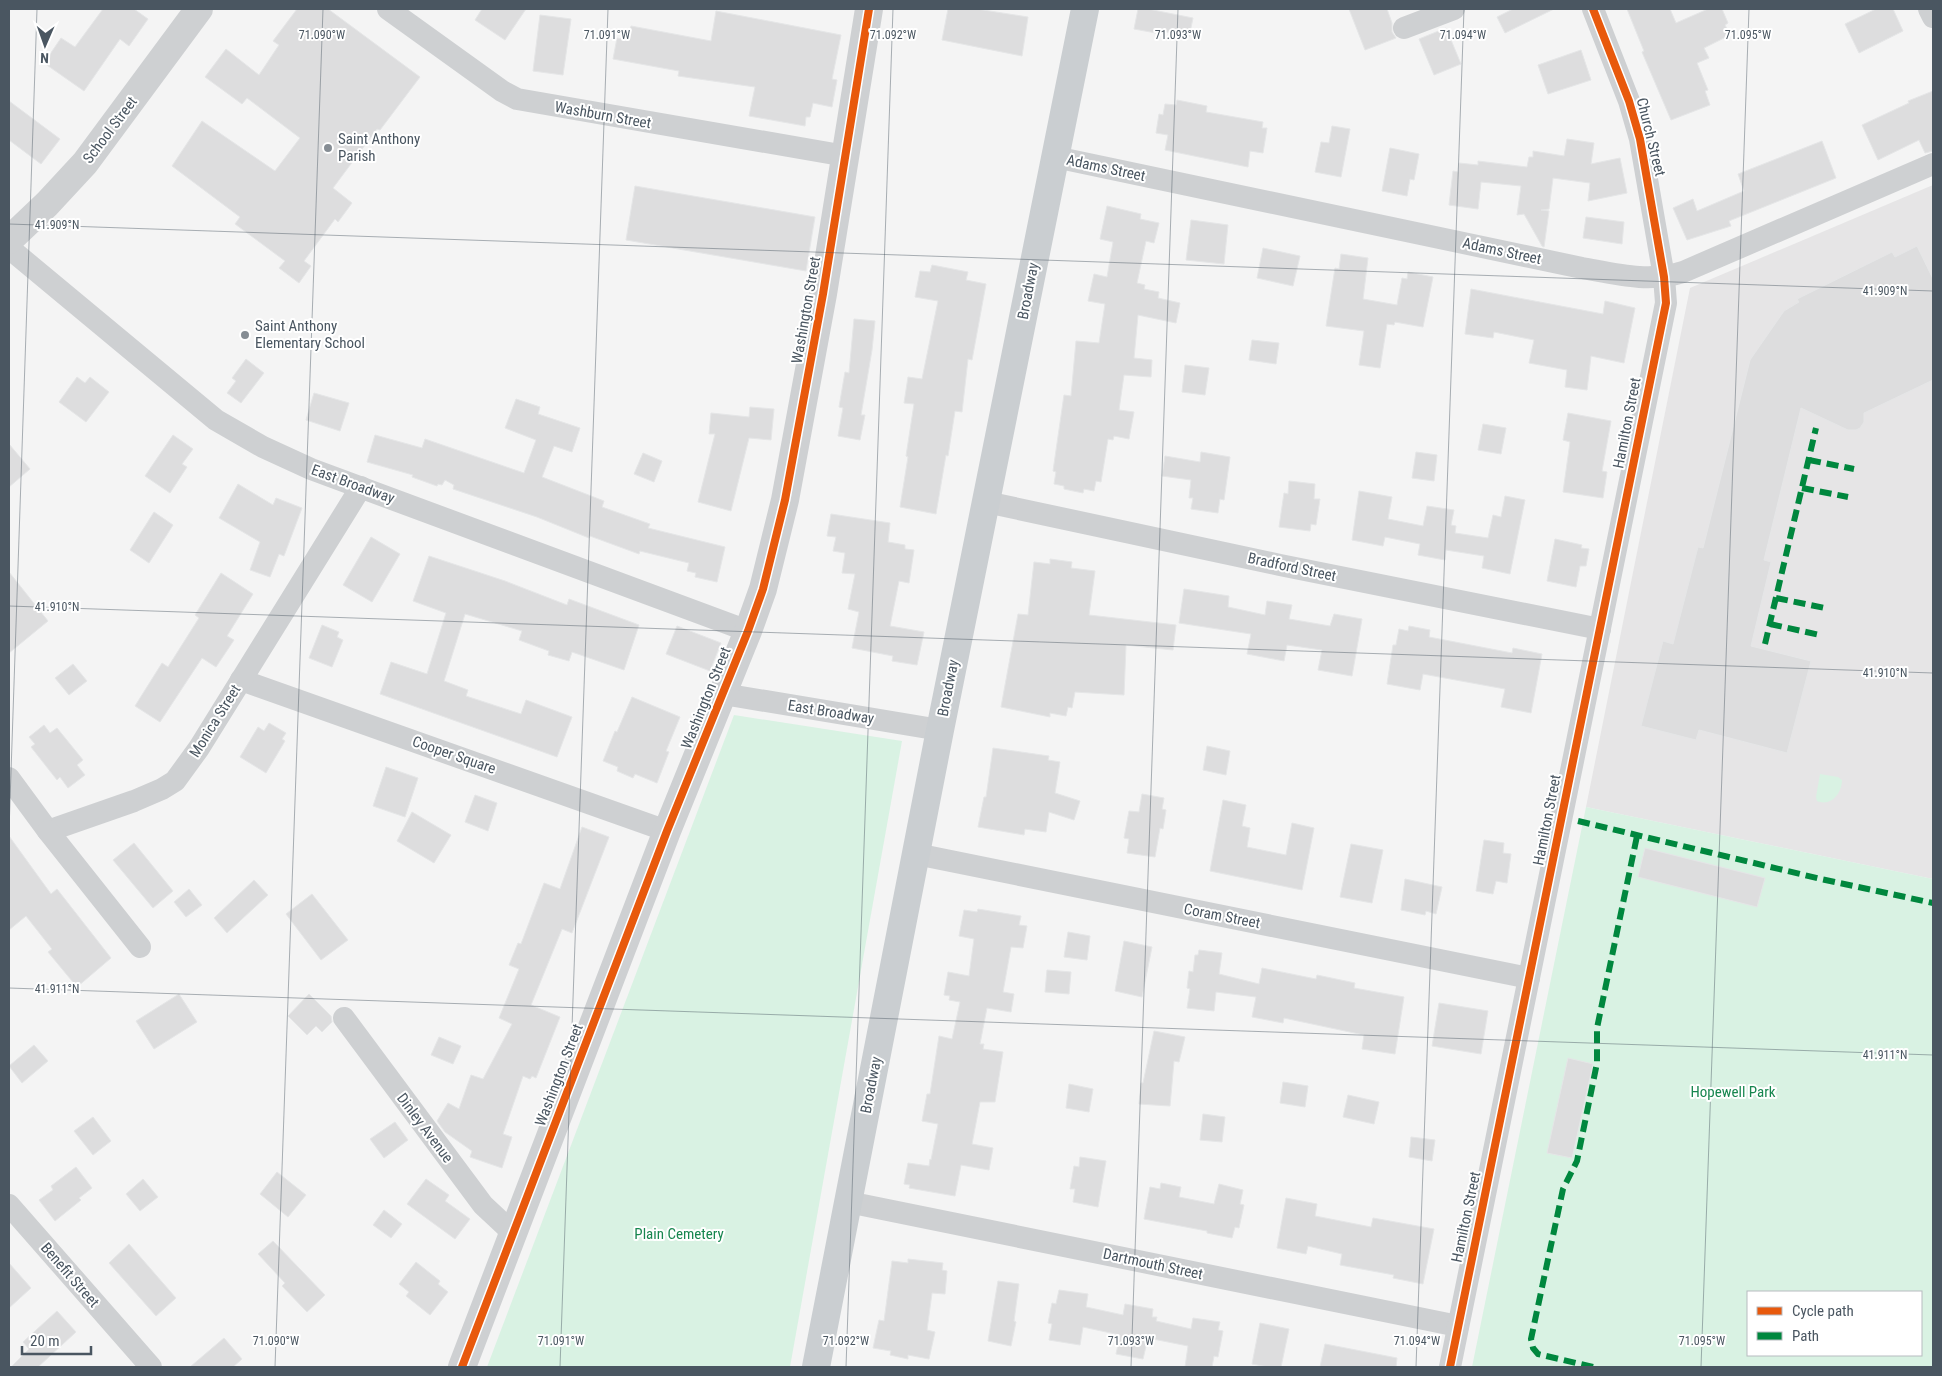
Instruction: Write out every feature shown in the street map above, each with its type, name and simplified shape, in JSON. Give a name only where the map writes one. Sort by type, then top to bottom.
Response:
[{"type":"main road","name":"Broadway","points":[[816,1367],[940,730],[1085,9]]},
{"type":"street","name":"School Street","points":[[9,240],[48,204],[85,163],[199,9]]},
{"type":"street","name":"Washburn Street","points":[[388,9],[502,91],[517,99],[846,156]]},
{"type":"street","name":"Washington Street","points":[[462,1367],[667,831],[748,631],[770,562],[785,500],[823,294],[869,9]]},
{"type":"street","points":[[1404,28],[1454,9]]},
{"type":"street","name":"Church Street","points":[[1593,9],[1629,101],[1640,139],[1664,277]]},
{"type":"street","points":[[1929,9],[1933,17]]},
{"type":"street","name":"Adams Street","points":[[1055,157],[1582,268],[1646,278],[1664,277],[1683,272],[1933,164]]},
{"type":"street","name":"East Broadway","points":[[9,248],[216,420],[286,459],[748,631]]},
{"type":"street","name":"Hamilton Street","points":[[1450,1367],[1664,312],[1666,293],[1664,277]]},
{"type":"street","name":"Monica Street","points":[[48,831],[134,801],[175,781],[192,760],[361,487]]},
{"type":"street","name":"Bradford Street","points":[[986,502],[1280,565],[1600,629]]},
{"type":"street","name":"Cooper Square","points":[[241,680],[667,831]]},
{"type":"street","name":"East Broadway","points":[[723,694],[940,730]]},
{"type":"street","points":[[9,778],[48,831],[140,947]]},
{"type":"street","name":"Coram Street","points":[[916,854],[1529,978]]},
{"type":"street","name":"Dinley Avenue","points":[[344,1018],[483,1205],[513,1233]]},
{"type":"street","name":"Dartmouth Street","points":[[848,1202],[1458,1326]]},
{"type":"street","name":"Benefit Street","points":[[9,1205],[151,1367]]},
{"type":"shaded area","points":[[1933,185],[1933,879],[1586,807],[1690,288]]},
{"type":"green space","name":"Plain Cemetery","points":[[734,715],[902,741],[790,1367],[487,1367]]},
{"type":"green space","points":[[1820,774],[1838,777],[1842,780],[1838,794],[1827,802],[1817,801],[1816,797]]},
{"type":"green space","name":"Hopewell Park","points":[[1586,807],[1933,879],[1933,1367],[1472,1367]]},
{"type":"building","points":[[103,9],[134,9],[148,19],[129,46],[120,39],[84,91],[44,63],[61,38],[75,47]]},
{"type":"building","name":"Saint Anthony Parish","points":[[297,9],[328,9],[420,77],[380,130],[377,129],[333,188],[352,203],[338,222],[335,219],[304,261],[311,266],[299,283],[279,268],[285,261],[235,224],[240,217],[172,166],[202,121],[275,171],[300,138],[247,98],[242,104],[205,77],[226,49],[259,75],[279,45],[273,41]]},
{"type":"building","points":[[482,9],[526,9],[505,40],[475,20]]},
{"type":"building","points":[[948,9],[977,9],[1028,17],[1022,56],[942,40]]},
{"type":"building","points":[[1138,9],[1148,9],[1193,18],[1189,37],[1157,30],[1156,33],[1134,29]]},
{"type":"building","points":[[1349,9],[1387,9],[1392,23],[1392,32],[1396,38],[1365,50]]},
{"type":"building","points":[[1513,9],[1554,9],[1505,33],[1497,17]]},
{"type":"building","points":[[1627,9],[1670,9],[1676,23],[1708,9],[1722,9],[1728,23],[1725,25],[1730,35],[1704,48],[1709,58],[1697,63],[1708,90],[1705,91],[1710,105],[1671,120],[1642,52],[1644,51]]},
{"type":"building","points":[[1876,9],[1893,9],[1903,31],[1859,53],[1845,24]]},
{"type":"building","points":[[716,11],[841,35],[832,79],[837,80],[832,107],[813,103],[810,117],[806,117],[805,126],[749,116],[755,87],[678,76],[679,71],[613,59],[617,38],[628,40],[631,26],[711,41]]},
{"type":"building","points":[[540,15],[571,19],[563,75],[533,71]]},
{"type":"building","points":[[1446,28],[1461,64],[1434,75],[1419,39]]},
{"type":"building","points":[[1581,50],[1591,80],[1548,94],[1538,65]]},
{"type":"building","points":[[1933,91],[1933,151],[1925,153],[1919,140],[1878,160],[1862,125],[1909,103],[1908,101]]},
{"type":"building","points":[[1177,100],[1207,106],[1206,112],[1263,122],[1262,128],[1267,128],[1263,153],[1250,151],[1248,167],[1165,150],[1168,135],[1156,133],[1159,114],[1163,115],[1165,104],[1176,105]]},
{"type":"building","points":[[9,101],[60,139],[41,164],[9,140]]},
{"type":"building","points":[[1332,126],[1350,129],[1341,177],[1315,172],[1321,142],[1329,143]]},
{"type":"building","points":[[1567,139],[1594,143],[1591,164],[1620,158],[1627,193],[1588,201],[1590,183],[1553,178],[1549,209],[1541,210],[1549,211],[1544,247],[1524,214],[1517,215],[1521,186],[1481,182],[1478,209],[1449,205],[1453,171],[1458,172],[1459,163],[1478,165],[1478,161],[1527,167],[1529,157],[1533,157],[1533,151],[1564,156]]},
{"type":"building","points":[[1822,141],[1836,178],[1729,221],[1731,226],[1687,240],[1673,208],[1693,199],[1697,211],[1744,191],[1738,174]]},
{"type":"building","points":[[1390,148],[1419,154],[1414,180],[1410,179],[1407,196],[1382,191]]},
{"type":"building","points":[[635,186],[815,217],[806,271],[626,240]]},
{"type":"building","points":[[1107,206],[1141,214],[1140,219],[1159,223],[1154,243],[1146,241],[1137,283],[1145,285],[1144,289],[1159,292],[1158,298],[1180,303],[1176,323],[1138,315],[1134,358],[1152,360],[1151,377],[1124,375],[1119,410],[1134,412],[1129,439],[1114,436],[1113,440],[1108,439],[1101,482],[1096,481],[1094,491],[1084,489],[1083,493],[1064,489],[1064,486],[1054,484],[1056,472],[1053,471],[1064,395],[1071,396],[1076,341],[1099,343],[1105,304],[1088,301],[1094,274],[1107,277],[1113,242],[1100,239]]},
{"type":"building","points":[[1586,217],[1624,222],[1622,244],[1583,238]]},
{"type":"building","points":[[1191,220],[1228,225],[1224,264],[1186,260]]},
{"type":"building","points":[[1917,246],[1933,279],[1933,380],[1864,413],[1864,422],[1856,430],[1848,430],[1801,408],[1764,560],[1771,562],[1751,646],[1811,661],[1787,753],[1699,730],[1696,740],[1641,726],[1663,641],[1673,644],[1698,547],[1703,548],[1750,360],[1784,311],[1799,302],[1797,299],[1892,252],[1895,257]]},
{"type":"building","points":[[1263,248],[1300,256],[1293,286],[1257,278]]},
{"type":"building","points":[[1341,254],[1368,258],[1363,299],[1397,305],[1402,278],[1407,279],[1408,272],[1433,277],[1423,327],[1395,322],[1394,325],[1387,324],[1380,368],[1359,365],[1364,331],[1326,326],[1335,268],[1339,269]]},
{"type":"building","points":[[932,265],[968,272],[966,280],[986,284],[972,360],[968,359],[962,412],[955,411],[936,514],[900,507],[914,404],[904,403],[908,377],[922,379],[938,301],[915,297],[920,271],[930,272]]},
{"type":"building","points":[[1471,289],[1603,314],[1605,301],[1635,308],[1624,363],[1591,356],[1587,390],[1565,387],[1567,370],[1529,363],[1534,340],[1494,332],[1493,338],[1465,334]]},
{"type":"building","points":[[854,319],[875,321],[861,415],[865,415],[860,440],[838,436],[843,408],[839,407],[845,372],[849,373]]},
{"type":"building","points":[[1252,340],[1279,343],[1276,364],[1249,360]]},
{"type":"building","points":[[246,359],[264,373],[241,403],[227,393],[236,381],[232,378]]},
{"type":"building","points":[[1185,365],[1209,368],[1205,395],[1182,392]]},
{"type":"building","points":[[77,377],[85,383],[90,377],[109,392],[86,422],[59,402]]},
{"type":"building","points":[[314,393],[349,403],[340,431],[306,420]]},
{"type":"building","points":[[516,399],[540,407],[538,414],[580,428],[572,452],[554,446],[542,477],[604,501],[602,507],[650,524],[648,528],[725,547],[717,582],[695,577],[696,573],[687,571],[689,563],[640,551],[639,554],[453,489],[454,485],[445,480],[442,485],[438,484],[437,486],[412,477],[413,475],[367,462],[375,435],[422,448],[425,439],[524,473],[536,440],[505,428]]},
{"type":"building","points":[[750,407],[774,409],[771,440],[749,438],[731,511],[698,502],[715,434],[709,434],[711,413],[749,417]]},
{"type":"building","points":[[1568,413],[1611,421],[1602,471],[1607,472],[1603,498],[1563,492],[1570,442],[1563,440]]},
{"type":"building","points":[[1483,424],[1506,428],[1501,454],[1478,450]]},
{"type":"building","points":[[173,435],[193,449],[182,464],[187,467],[170,493],[145,476]]},
{"type":"building","points":[[9,444],[30,469],[9,487]]},
{"type":"building","points":[[1201,452],[1230,457],[1224,500],[1220,499],[1218,513],[1191,509],[1193,498],[1189,498],[1191,480],[1162,476],[1165,456],[1200,462]]},
{"type":"building","points":[[1416,452],[1437,455],[1434,481],[1412,478]]},
{"type":"building","points":[[643,453],[662,461],[654,482],[634,474]]},
{"type":"building","points":[[1289,481],[1315,484],[1314,499],[1320,499],[1316,525],[1311,524],[1310,531],[1279,527],[1284,493],[1288,494]]},
{"type":"building","points":[[238,484],[273,505],[276,498],[302,508],[284,556],[279,554],[270,577],[250,570],[260,542],[219,518]]},
{"type":"building","points":[[1359,491],[1392,497],[1388,519],[1423,526],[1427,506],[1454,510],[1451,525],[1456,526],[1455,533],[1488,538],[1493,515],[1501,517],[1505,496],[1525,500],[1510,574],[1482,568],[1484,556],[1446,550],[1445,560],[1418,555],[1420,544],[1385,537],[1383,546],[1352,540]]},
{"type":"building","points":[[154,512],[173,525],[149,563],[130,550]]},
{"type":"building","points":[[831,514],[890,523],[888,542],[905,545],[905,549],[914,550],[909,583],[899,581],[890,626],[924,632],[917,665],[892,661],[893,656],[852,648],[859,612],[848,609],[855,574],[842,573],[845,553],[833,551],[836,537],[827,536]]},
{"type":"building","points":[[371,537],[400,554],[372,602],[343,585]]},
{"type":"building","points":[[1555,539],[1582,545],[1581,548],[1589,549],[1586,566],[1580,566],[1576,587],[1547,581]]},
{"type":"building","points":[[429,556],[505,581],[567,605],[569,599],[639,625],[624,670],[572,652],[569,661],[548,655],[549,651],[519,640],[522,631],[465,614],[444,681],[468,690],[466,696],[521,714],[526,700],[572,717],[557,757],[380,694],[391,662],[427,674],[446,613],[413,601]]},
{"type":"building","points":[[1050,559],[1072,562],[1071,568],[1095,571],[1089,615],[1176,625],[1173,650],[1126,645],[1124,695],[1075,692],[1072,708],[1068,707],[1066,716],[1050,713],[1050,717],[1001,707],[1018,614],[1028,615],[1034,562],[1050,564]]},
{"type":"building","points":[[9,572],[48,621],[9,653]]},
{"type":"building","points":[[221,573],[253,594],[227,636],[234,640],[216,667],[202,658],[160,722],[135,706],[162,663],[168,667],[199,618],[195,615]]},
{"type":"building","points":[[1184,589],[1229,596],[1228,607],[1265,615],[1267,601],[1292,605],[1289,619],[1330,626],[1334,614],[1362,619],[1352,676],[1318,670],[1322,650],[1287,645],[1284,661],[1247,654],[1251,634],[1179,623]]},
{"type":"building","points":[[322,625],[339,632],[337,637],[343,640],[332,667],[309,658]]},
{"type":"building","points":[[677,626],[721,643],[710,671],[666,654]]},
{"type":"building","points":[[1409,626],[1430,630],[1429,637],[1512,653],[1513,648],[1542,654],[1531,713],[1501,707],[1505,689],[1423,674],[1420,690],[1387,684],[1393,645],[1396,645],[1399,629],[1408,631]]},
{"type":"building","points":[[73,664],[87,681],[69,695],[55,678]]},
{"type":"building","points":[[632,697],[680,717],[666,751],[669,752],[657,783],[635,774],[633,778],[617,771],[618,767],[603,761]]},
{"type":"building","points":[[269,723],[286,733],[282,739],[285,741],[266,773],[240,757],[258,727],[264,731]]},
{"type":"building","points":[[44,725],[50,733],[57,728],[83,760],[77,765],[85,775],[68,788],[60,777],[57,780],[31,747],[35,744],[29,737]]},
{"type":"building","points":[[1207,746],[1230,751],[1226,775],[1203,770]]},
{"type":"building","points":[[993,748],[1049,756],[1048,760],[1060,762],[1055,793],[1080,801],[1074,820],[1049,812],[1046,832],[1025,829],[1024,835],[978,827],[984,797],[986,797]]},
{"type":"building","points":[[386,767],[418,778],[405,817],[373,806]]},
{"type":"building","points":[[1142,794],[1164,798],[1162,809],[1166,810],[1163,829],[1160,828],[1155,857],[1127,853],[1129,839],[1124,838],[1129,811],[1139,812]]},
{"type":"building","points":[[475,795],[497,803],[488,831],[465,822]]},
{"type":"building","points":[[1223,800],[1246,805],[1242,826],[1250,828],[1247,847],[1286,855],[1292,823],[1314,828],[1302,890],[1210,871]]},
{"type":"building","points":[[412,812],[451,835],[434,863],[397,841]]},
{"type":"building","points":[[582,827],[609,837],[572,933],[562,929],[531,1005],[560,1017],[536,1078],[532,1076],[530,1079],[523,1076],[503,1134],[512,1137],[502,1168],[470,1157],[472,1151],[445,1132],[437,1121],[448,1103],[459,1109],[471,1075],[483,1079],[512,1024],[499,1018],[519,969],[509,965],[518,943],[521,944],[544,883],[560,889]]},
{"type":"building","points":[[9,836],[51,894],[57,889],[111,958],[77,987],[48,952],[52,949],[26,916],[9,930]]},
{"type":"building","points":[[1484,840],[1504,843],[1503,853],[1511,854],[1507,883],[1496,881],[1493,894],[1476,891]]},
{"type":"building","points":[[134,843],[173,891],[153,908],[113,860]]},
{"type":"building","points":[[1351,844],[1383,850],[1372,903],[1340,897]]},
{"type":"building","points":[[1645,848],[1765,878],[1757,907],[1638,877]]},
{"type":"building","points":[[1405,879],[1442,887],[1436,914],[1426,911],[1425,915],[1401,910]]},
{"type":"building","points":[[254,880],[268,895],[227,933],[214,918]]},
{"type":"building","points":[[189,889],[202,905],[186,917],[174,902]]},
{"type":"building","points":[[312,894],[348,940],[321,960],[286,914]]},
{"type":"building","points":[[978,909],[1021,916],[1019,925],[1027,926],[1023,948],[1011,947],[1003,992],[1014,994],[1011,1012],[987,1008],[980,1044],[984,1044],[983,1049],[1003,1052],[995,1102],[980,1102],[972,1144],[993,1148],[989,1170],[961,1165],[955,1196],[909,1188],[910,1185],[904,1184],[908,1163],[929,1166],[931,1160],[938,1124],[922,1121],[927,1094],[930,1094],[939,1036],[952,1039],[960,1002],[949,1000],[950,996],[944,995],[948,972],[969,976],[974,939],[959,936],[964,910],[977,912]]},
{"type":"building","points":[[1068,932],[1090,936],[1087,960],[1064,957]]},
{"type":"building","points":[[1124,941],[1152,947],[1142,997],[1115,991]]},
{"type":"building","points":[[1199,950],[1222,953],[1219,974],[1259,984],[1262,968],[1316,979],[1317,975],[1355,983],[1354,988],[1404,997],[1395,1054],[1362,1049],[1364,1035],[1284,1018],[1283,1023],[1252,1017],[1256,997],[1216,992],[1214,1011],[1187,1008],[1190,989],[1187,988],[1189,971],[1193,972],[1195,955],[1198,955]]},
{"type":"building","points":[[1047,970],[1071,972],[1069,994],[1045,992]]},
{"type":"building","points":[[179,994],[197,1022],[154,1049],[136,1021]]},
{"type":"building","points":[[309,994],[331,1016],[332,1022],[322,1032],[316,1026],[307,1035],[288,1016]]},
{"type":"building","points":[[1439,1003],[1488,1011],[1481,1054],[1432,1046]]},
{"type":"building","points":[[1154,1031],[1185,1037],[1179,1062],[1174,1061],[1170,1106],[1139,1104],[1141,1083],[1143,1083]]},
{"type":"building","points":[[439,1037],[461,1046],[453,1064],[431,1055]]},
{"type":"building","points":[[34,1045],[48,1061],[22,1083],[9,1066]]},
{"type":"building","points":[[1568,1058],[1593,1064],[1572,1158],[1547,1153]]},
{"type":"building","points":[[1283,1082],[1308,1086],[1305,1107],[1280,1103]]},
{"type":"building","points":[[1069,1084],[1093,1089],[1089,1112],[1066,1108]]},
{"type":"building","points":[[1348,1095],[1379,1102],[1374,1124],[1343,1117]]},
{"type":"building","points":[[1203,1114],[1225,1117],[1222,1142],[1200,1140]]},
{"type":"building","points":[[93,1117],[111,1141],[93,1155],[74,1131]]},
{"type":"building","points":[[395,1122],[408,1140],[384,1158],[370,1139]]},
{"type":"building","points":[[1411,1137],[1435,1140],[1432,1161],[1409,1157]]},
{"type":"building","points":[[1080,1157],[1106,1161],[1098,1207],[1073,1202],[1075,1189],[1070,1189],[1074,1166],[1079,1167]]},
{"type":"building","points":[[76,1167],[92,1188],[79,1198],[81,1200],[55,1221],[39,1200],[53,1190],[51,1186]]},
{"type":"building","points":[[277,1172],[306,1195],[288,1217],[260,1194]]},
{"type":"building","points":[[143,1179],[158,1197],[140,1211],[126,1194]]},
{"type":"building","points":[[426,1179],[449,1195],[445,1201],[470,1219],[455,1239],[407,1204]]},
{"type":"building","points":[[1161,1183],[1181,1187],[1179,1197],[1214,1204],[1219,1184],[1243,1190],[1240,1204],[1244,1205],[1239,1228],[1235,1227],[1232,1238],[1207,1233],[1207,1231],[1144,1219],[1150,1187],[1160,1189]]},
{"type":"building","points":[[1286,1198],[1317,1204],[1315,1216],[1371,1227],[1373,1218],[1434,1229],[1423,1284],[1393,1278],[1394,1275],[1340,1265],[1342,1254],[1308,1246],[1306,1254],[1277,1248]]},
{"type":"building","points":[[384,1210],[402,1224],[391,1238],[373,1225]]},
{"type":"building","points":[[273,1241],[325,1295],[307,1312],[282,1286],[285,1283],[258,1254]]},
{"type":"building","points":[[129,1244],[176,1298],[156,1316],[109,1263]]},
{"type":"building","points":[[908,1259],[943,1263],[942,1270],[947,1271],[945,1294],[932,1293],[927,1330],[935,1332],[929,1359],[908,1355],[908,1359],[890,1355],[891,1351],[873,1348],[879,1320],[884,1321],[892,1261],[908,1263]]},
{"type":"building","points":[[416,1262],[440,1281],[438,1284],[448,1292],[430,1315],[406,1296],[409,1292],[399,1284]]},
{"type":"building","points":[[9,1263],[31,1288],[9,1308]]},
{"type":"building","points":[[998,1281],[1019,1284],[1014,1321],[1016,1322],[1011,1346],[988,1341]]},
{"type":"building","points":[[1059,1290],[1088,1294],[1086,1307],[1123,1315],[1125,1304],[1153,1309],[1152,1317],[1157,1317],[1156,1321],[1191,1329],[1193,1318],[1220,1322],[1218,1330],[1223,1331],[1218,1357],[1214,1356],[1212,1367],[1185,1367],[1188,1346],[1153,1339],[1152,1343],[1147,1342],[1143,1359],[1116,1354],[1120,1335],[1083,1327],[1080,1345],[1049,1340],[1052,1324],[1048,1323],[1052,1303],[1056,1304]]},
{"type":"building","points":[[57,1311],[76,1332],[38,1367],[11,1367],[29,1349],[23,1342]]},
{"type":"building","points":[[1260,1323],[1289,1329],[1281,1367],[1252,1364]]},
{"type":"building","points":[[224,1338],[242,1359],[233,1367],[190,1367]]},
{"type":"building","points":[[1325,1344],[1397,1358],[1396,1367],[1320,1367]]},
{"type":"marked path","points":[[1765,644],[1816,428]]},
{"type":"marked path","points":[[1809,460],[1854,469]]},
{"type":"marked path","points":[[1802,488],[1848,497]]},
{"type":"marked path","points":[[1776,598],[1825,608]]},
{"type":"marked path","points":[[1770,624],[1820,635]]},
{"type":"marked path","points":[[1578,821],[1821,879],[1933,903]]},
{"type":"marked path","points":[[1593,1367],[1538,1354],[1533,1348],[1531,1339],[1563,1189],[1577,1161],[1597,1063],[1597,1028],[1637,836]]},
{"type":"cycle path","points":[[462,1367],[667,831],[748,631],[763,589],[785,500],[823,294],[869,9]]},
{"type":"cycle path","points":[[1450,1367],[1666,303],[1664,277],[1640,139],[1629,101],[1593,9]]},
{"type":"place","name":"Saint Anthony Parish","points":[[328,148]]},
{"type":"place","name":"Saint Anthony Elementary School","points":[[245,335]]}]
